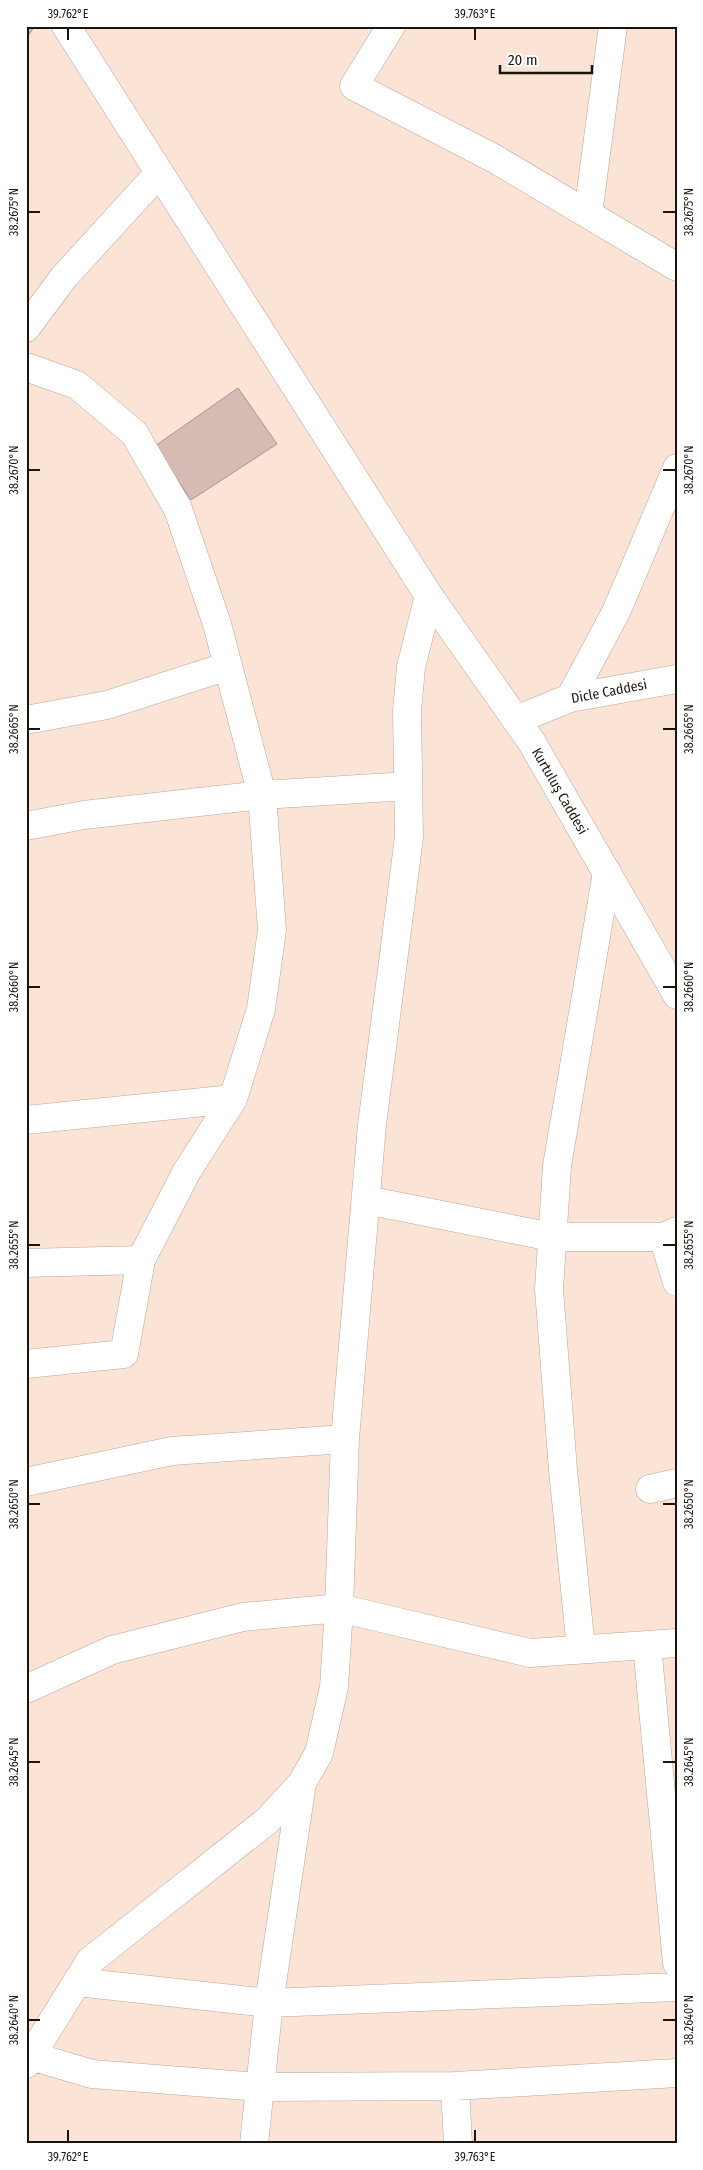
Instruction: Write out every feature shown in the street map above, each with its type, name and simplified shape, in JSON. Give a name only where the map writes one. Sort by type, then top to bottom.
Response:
[{"type":"street","name":"Kurtuluş Caddesi","points":[[66,26],[429,596],[531,741],[677,995]]},
{"type":"street","points":[[391,26],[354,86],[494,159],[677,266]]},
{"type":"street","points":[[588,214],[613,26]]},
{"type":"street","points":[[26,328],[64,278],[159,173]]},
{"type":"street","points":[[26,367],[77,385],[134,433],[178,509],[217,624],[262,795],[272,930],[262,1009],[232,1099],[186,1171],[141,1260],[124,1354],[26,1364]]},
{"type":"street","points":[[570,698],[616,612],[677,468]]},
{"type":"street","points":[[429,596],[410,675],[406,710],[409,837],[372,1126],[345,1439],[334,1687],[319,1753],[302,1783],[268,1820],[90,1961],[28,2055],[92,2074],[260,2087],[455,2086],[677,2073]]},
{"type":"street","points":[[26,720],[107,705],[228,666]]},
{"type":"street","name":"Dicle Caddesi","points":[[516,720],[570,698],[677,679]]},
{"type":"street","points":[[26,826],[84,815],[262,795],[408,786]]},
{"type":"street","points":[[581,1649],[562,1470],[549,1298],[557,1166],[606,872]]},
{"type":"street","points":[[26,1120],[232,1099]]},
{"type":"street","points":[[366,1200],[552,1236],[670,1234],[677,1282]]},
{"type":"street","points":[[26,1263],[141,1260]]},
{"type":"street","points":[[26,1482],[172,1451],[345,1439]]},
{"type":"street","points":[[650,1489],[677,1483]]},
{"type":"street","points":[[26,1689],[112,1650],[243,1617],[339,1608],[530,1652],[677,1643]]},
{"type":"street","points":[[647,1645],[670,1807],[677,1963]]},
{"type":"street","points":[[254,2144],[269,2003],[302,1783]]},
{"type":"street","points":[[76,1982],[269,2003],[677,1988]]},
{"type":"street","points":[[455,2086],[458,2144]]},
{"type":"building","points":[[26,26],[34,27],[26,39]]},
{"type":"building","points":[[238,388],[277,444],[191,500],[155,446]]}]
